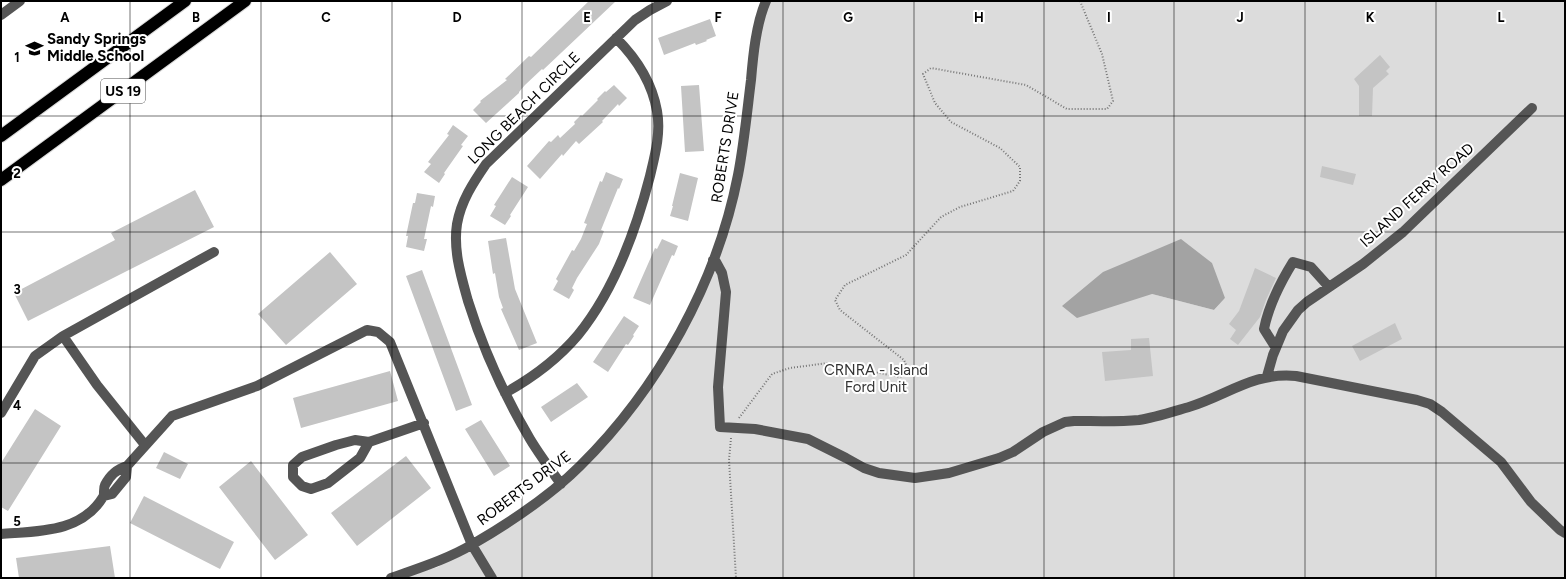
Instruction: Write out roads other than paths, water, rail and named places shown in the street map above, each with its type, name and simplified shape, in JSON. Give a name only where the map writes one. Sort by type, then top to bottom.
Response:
[{"type":"highway","name":"US 19","points":[[1,136],[185,1]]},
{"type":"highway","name":"US 19","points":[[1,180],[245,1]]},
{"type":"street","points":[[1,16],[20,1]]},
{"type":"street","name":"LONG BEACH CIRCLE","points":[[561,484],[530,439],[505,393],[478,332],[459,269],[456,239],[457,223],[470,186],[486,164],[616,38],[640,17],[667,1]]},
{"type":"street","name":"ROBERTS DRIVE","points":[[391,578],[449,556],[472,545],[510,521],[561,484],[580,467],[607,438],[649,384],[685,324],[714,260],[728,214],[738,176],[746,127],[754,46],[762,2]]},
{"type":"street","points":[[505,393],[545,368],[563,352],[578,334],[600,302],[616,274],[630,242],[642,208],[657,146],[657,112],[653,92],[644,71],[631,53],[616,38]]},
{"type":"street","name":"ISLAND FERRY ROAD","points":[[1267,376],[1276,348],[1286,326],[1298,310],[1363,264],[1403,232],[1532,108]]},
{"type":"street","points":[[1,413],[35,356],[63,336],[214,252]]},
{"type":"street","points":[[714,260],[722,273],[726,292],[718,387],[720,427],[755,429],[808,439],[864,468],[879,474],[915,478],[949,473],[999,458],[1013,452],[1042,432],[1065,422],[1139,420],[1190,406],[1250,381],[1267,376],[1296,376],[1417,400],[1430,404],[1442,412],[1501,462],[1532,502],[1560,530],[1565,533]]},
{"type":"street","points":[[1276,348],[1264,329],[1267,314],[1277,288],[1293,262],[1311,267],[1329,287]]},
{"type":"street","points":[[1,534],[50,530],[72,525],[93,510],[104,496],[112,494],[126,477],[127,466],[172,416],[257,386],[366,330],[378,332],[390,342],[472,545],[492,578]]},
{"type":"street","points":[[63,336],[97,385],[145,445]]},
{"type":"street","points":[[369,442],[360,458],[328,483],[311,489],[302,486],[293,477],[293,465],[302,457],[355,440],[369,442],[424,423]]},
{"type":"place","name":"Sandy Springs Middle School","points":[[34,48]]},
{"type":"park label","name":"CRNRA - Island Ford Unit","points":[[876,378]]}]
